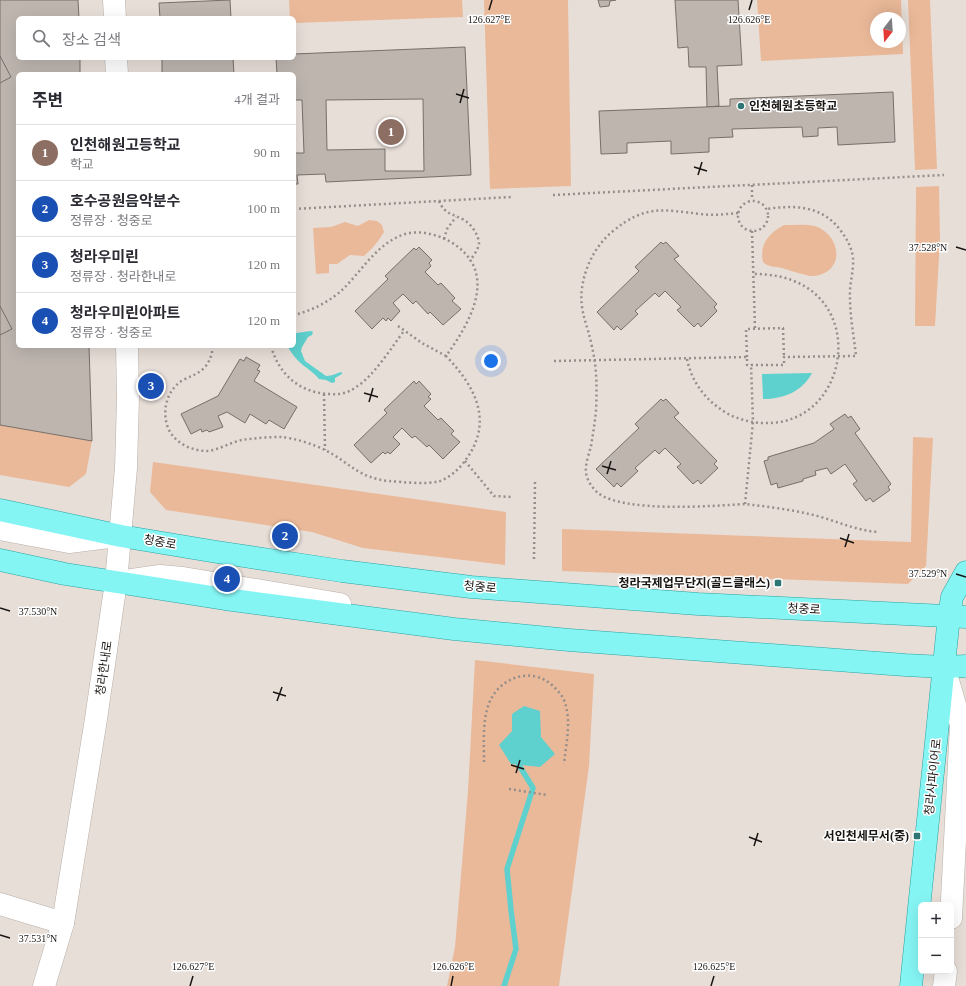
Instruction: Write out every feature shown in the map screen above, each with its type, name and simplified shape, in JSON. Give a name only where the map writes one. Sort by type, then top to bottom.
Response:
[{"type":"main road","name":"청중로","points":[[0,510],[121,536],[305,566],[471,587],[698,604],[957,617]]},
{"type":"main road","points":[[0,560],[116,582],[328,614],[423,624],[454,629],[569,640],[944,667],[966,666]]},
{"type":"main road","name":"청라사파이어로","points":[[911,986],[944,667],[957,617],[952,597],[966,572]]},
{"type":"street","points":[[114,0],[115,16]]},
{"type":"street","points":[[116,60],[117,72]]},
{"type":"street","name":"청라한내로","points":[[44,986],[63,923],[96,719],[116,582],[121,536],[126,460],[128,398],[127,348]]},
{"type":"street","points":[[0,529],[69,542],[121,536]]},
{"type":"street","points":[[944,667],[961,725],[952,902]]},
{"type":"street","points":[[954,905],[966,855]]},
{"type":"street","points":[[0,904],[63,923]]},
{"type":"street","points":[[944,986],[946,974]]},
{"type":"path","points":[[553,195],[944,175]]},
{"type":"path","points":[[752,185],[752,201]]},
{"type":"path","points":[[296,209],[511,197]]},
{"type":"path","points":[[439,201],[442,208],[464,220],[470,225],[476,234],[479,243],[476,252],[470,261]]},
{"type":"path","points":[[752,201],[762,203],[766,209],[768,216],[765,226],[757,231],[752,231],[742,227],[739,223],[738,213],[743,204],[752,201]]},
{"type":"path","points":[[766,209],[794,207],[810,209],[827,216],[833,221],[849,243],[853,260],[850,307],[856,356],[784,357]]},
{"type":"path","points":[[738,213],[703,215],[672,210],[653,210],[621,225],[605,238],[592,255],[582,287],[582,310],[595,361],[595,421],[586,467],[588,480],[598,493],[612,500],[678,507],[744,504],[807,514],[862,530],[879,532]]},
{"type":"path","points":[[444,239],[447,229],[456,216]]},
{"type":"path","points":[[752,231],[752,274],[755,329]]},
{"type":"path","points":[[296,314],[316,307],[341,291],[382,247],[394,238],[420,232],[444,239],[457,246],[470,261],[477,275],[477,300],[473,311],[466,325],[446,356]]},
{"type":"path","points":[[687,359],[690,372],[699,389],[710,401],[723,411],[733,416],[753,422],[782,422],[801,416],[816,404],[827,388],[835,372],[838,356],[836,325],[828,306],[815,292],[798,282],[778,275],[752,274]]},
{"type":"path","points":[[213,348],[210,359],[205,367],[197,374],[175,386],[169,395],[166,404],[167,426],[172,435],[189,448],[209,451],[230,443],[257,437],[283,437],[310,444],[325,450],[354,470],[374,479],[430,483],[440,481],[458,470],[472,450],[479,429],[477,404],[474,392],[462,374],[446,356],[422,343],[398,326]]},
{"type":"path","points":[[783,328],[784,357],[784,365],[747,364],[746,329],[783,328]]},
{"type":"path","points":[[272,348],[277,364],[292,381],[302,388],[324,394],[338,395],[349,392],[358,386],[374,369],[404,331]]},
{"type":"path","points":[[554,361],[747,357]]},
{"type":"path","points":[[744,504],[753,422],[752,364]]},
{"type":"path","points":[[324,394],[325,450]]},
{"type":"path","points":[[465,461],[494,496],[512,497]]},
{"type":"path","points":[[534,559],[535,482]]},
{"type":"path","points":[[484,762],[484,728],[490,702],[503,684],[512,678],[530,675],[550,683],[564,699],[568,721],[564,764]]},
{"type":"path","points":[[509,789],[547,795]]},
{"type":"shaded area","points":[[289,0],[462,0],[463,17],[296,23],[296,16],[290,16]]},
{"type":"shaded area","points":[[484,0],[568,0],[571,186],[490,189]]},
{"type":"shaded area","points":[[757,0],[901,0],[901,12],[870,12],[870,48],[903,48],[903,54],[761,61]]},
{"type":"shaded area","points":[[908,0],[930,0],[937,169],[915,170]]},
{"type":"shaded area","points":[[939,186],[940,239],[935,326],[915,326],[916,187]]},
{"type":"shaded area","points":[[369,220],[377,221],[382,225],[384,232],[370,251],[364,256],[350,255],[337,264],[329,264],[329,273],[316,274],[313,228],[331,227],[345,222],[358,226]]},
{"type":"shaded area","points":[[784,225],[811,225],[824,231],[835,244],[835,260],[832,267],[825,273],[812,276],[765,264],[762,256],[764,244],[770,235]]},
{"type":"shaded area","points":[[0,425],[92,441],[86,474],[69,487],[0,475]]},
{"type":"shaded area","points":[[913,437],[933,438],[926,566],[908,584],[562,571],[562,529],[911,542]]},
{"type":"shaded area","points":[[153,462],[506,512],[505,565],[363,548],[312,532],[166,510],[150,492]]},
{"type":"shaded area","points":[[475,660],[594,674],[589,766],[559,986],[447,986],[455,947],[468,791]]},
{"type":"water","points":[[313,332],[302,347],[301,351],[305,361],[326,376],[331,376],[342,372],[342,374],[335,378],[335,382],[332,383],[319,379],[293,355],[288,348],[296,348],[296,333]]},
{"type":"water","points":[[812,373],[808,380],[797,390],[778,398],[763,399],[762,374]]},
{"type":"water","points":[[524,706],[540,711],[541,737],[555,754],[540,767],[511,764],[499,745],[512,731],[512,714]]},
{"type":"building","points":[[0,0],[78,0],[79,16],[16,16],[16,60],[80,60],[80,72],[16,72],[16,348],[89,348],[92,441],[0,425]]},
{"type":"building","points":[[230,0],[231,16],[160,16],[159,3]]},
{"type":"building","points":[[598,0],[616,0],[610,1],[609,6],[600,7]]},
{"type":"building","points":[[675,0],[738,0],[742,65],[717,66],[719,106],[707,107],[706,67],[689,67],[688,47],[678,48]]},
{"type":"building","points":[[465,47],[471,175],[326,182],[325,174],[297,175],[298,184],[296,184],[296,153],[304,153],[302,100],[296,100],[296,72],[277,72],[276,60],[296,60],[296,54]],"holes":[[[423,99],[424,171],[385,171],[385,149],[327,150],[326,100]]]},
{"type":"building","points":[[0,56],[11,77],[0,83]]},
{"type":"building","points":[[162,60],[233,60],[234,72],[162,72]]},
{"type":"building","points":[[893,92],[895,142],[838,145],[837,127],[818,128],[818,136],[803,137],[802,127],[732,129],[733,137],[709,138],[709,152],[671,154],[671,141],[627,143],[627,153],[601,154],[599,111],[730,106],[730,99]]},
{"type":"building","points":[[661,242],[663,244],[666,242],[679,256],[674,259],[717,304],[714,307],[717,311],[701,327],[698,323],[694,327],[677,310],[681,307],[665,291],[659,297],[655,293],[635,311],[638,314],[621,330],[617,326],[614,330],[597,312],[639,271],[635,267]]},
{"type":"building","points":[[419,247],[432,260],[429,263],[431,266],[425,272],[438,285],[441,283],[455,298],[452,301],[461,309],[443,325],[430,312],[428,314],[416,301],[413,304],[403,294],[393,303],[400,311],[391,321],[388,318],[386,321],[383,318],[372,329],[355,311],[388,279],[385,276],[414,248],[416,250]]},
{"type":"building","points":[[0,306],[12,329],[0,335]]},
{"type":"building","points":[[246,357],[260,365],[257,370],[260,371],[254,381],[297,407],[284,429],[269,420],[266,424],[250,414],[245,423],[227,412],[218,416],[223,427],[209,432],[207,430],[202,432],[201,429],[191,434],[181,414],[218,396],[240,359],[244,361]]},
{"type":"building","points":[[414,381],[416,384],[419,381],[431,394],[428,397],[431,399],[424,406],[438,420],[441,418],[454,431],[451,434],[460,442],[443,459],[429,445],[427,447],[415,436],[412,438],[402,428],[393,437],[400,444],[390,454],[388,452],[385,454],[383,452],[371,463],[354,445],[387,413],[384,410]]},
{"type":"building","points":[[661,399],[663,401],[666,399],[679,413],[674,417],[717,461],[714,464],[718,468],[701,484],[698,480],[693,484],[677,467],[681,464],[665,448],[659,454],[655,450],[635,468],[638,471],[621,487],[617,483],[614,487],[596,469],[639,428],[635,424]]},
{"type":"building","points":[[845,414],[848,418],[851,416],[860,429],[855,433],[891,484],[888,487],[890,490],[873,502],[870,498],[866,501],[853,484],[857,481],[845,464],[831,474],[827,468],[815,471],[816,475],[803,479],[803,481],[778,488],[777,483],[771,485],[764,461],[768,460],[768,457],[814,443],[834,429],[830,424]]},
{"type":"waterway","points":[[504,986],[516,949],[507,869],[533,788],[519,765]]},
{"type":"place","name":"인천혜원초등학교","points":[[741,106]]},
{"type":"place","name":"인천해원고등학교","points":[[391,132]]},
{"type":"place","name":"청라우미린","points":[[151,386]]},
{"type":"place","name":"호수공원음악분수","points":[[285,536]]},
{"type":"place","name":"청라우미린아파트","points":[[227,579]]},
{"type":"place","name":"청라국제업무단지(골드클래스)","points":[[778,583]]},
{"type":"place","name":"서인천세무서(중)","points":[[917,836]]}]
